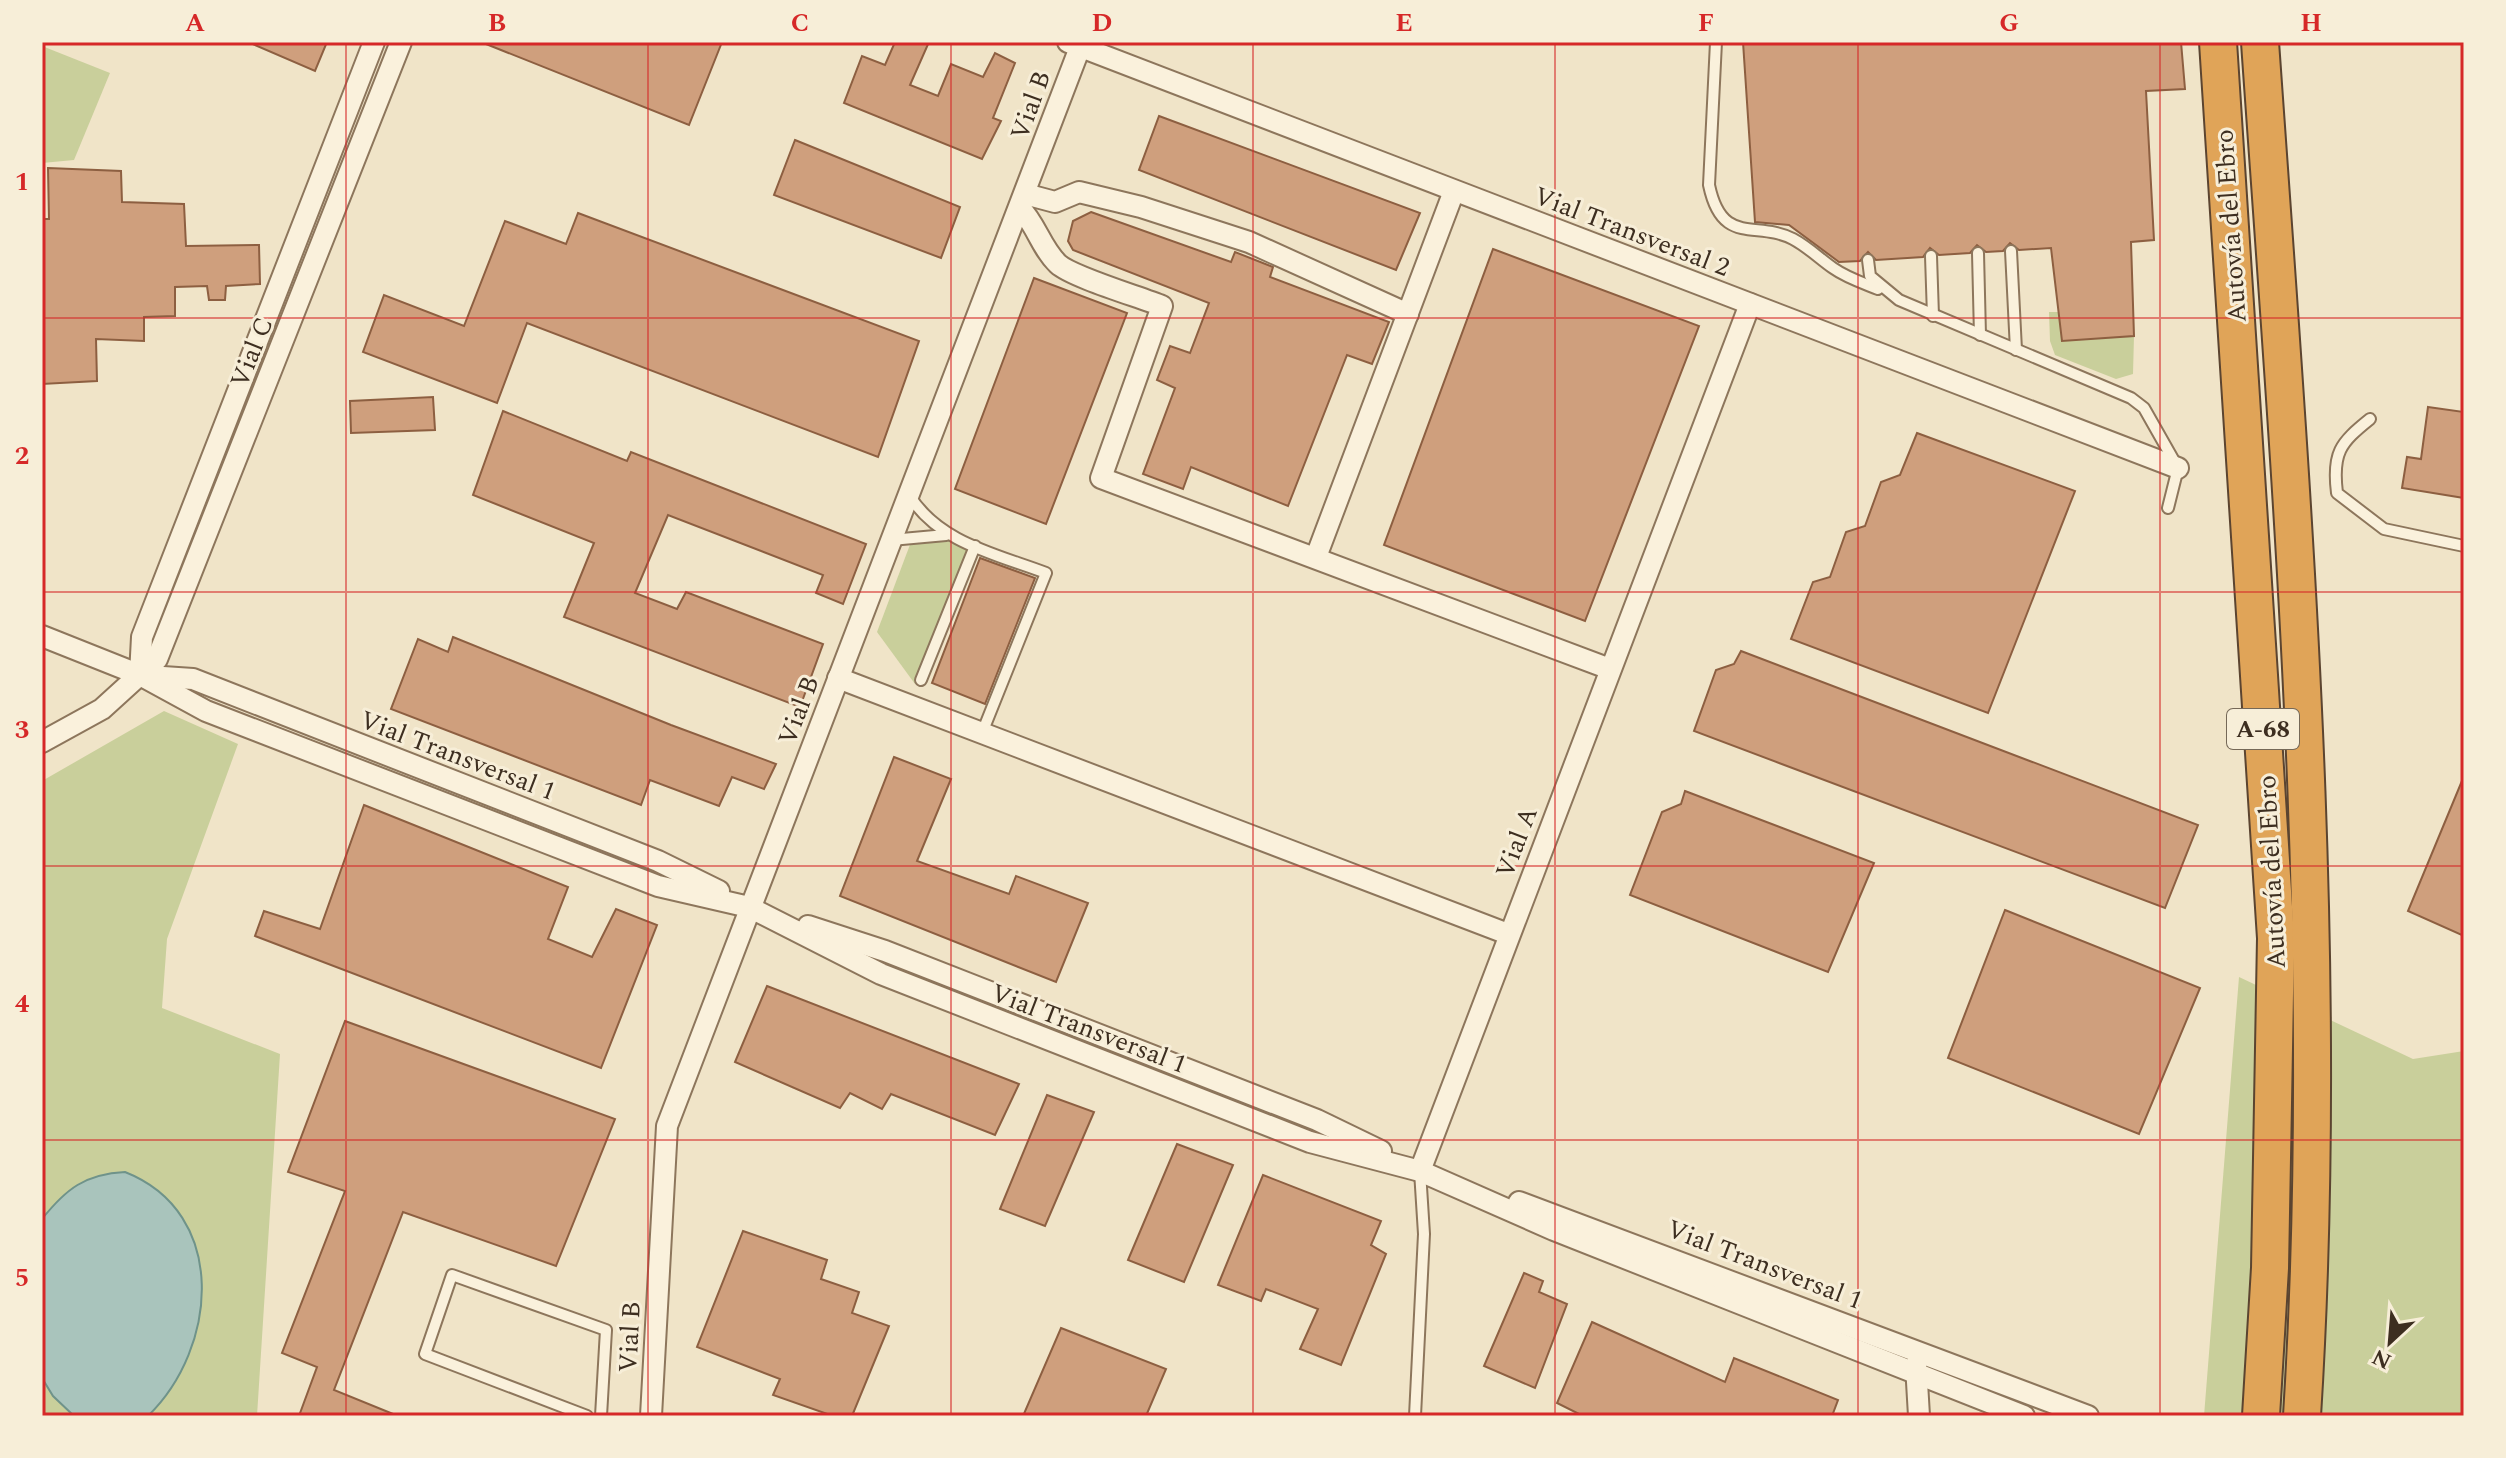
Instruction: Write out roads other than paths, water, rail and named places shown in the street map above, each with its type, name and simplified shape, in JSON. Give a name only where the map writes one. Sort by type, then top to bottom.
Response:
[{"type":"highway","name":"Autovía del Ebro","points":[[2218,42],[2276,938],[2270,1268],[2261,1416]]},
{"type":"highway","name":"Autovía del Ebro","points":[[2260,42],[2308,795],[2315,1067],[2311,1271],[2302,1416]]},
{"type":"highway","points":[[2280,42],[2321,667],[2331,887],[2331,982],[2315,1067]]},
{"type":"highway","points":[[2239,1416],[2246,1385],[2255,1220],[2257,1060],[2276,999]]},
{"type":"street","name":"Vial C","points":[[140,675],[142,637],[374,42]]},
{"type":"street","name":"Vial C","points":[[42,742],[102,709],[157,659],[401,42]]},
{"type":"street","name":"Vial Transversal 2","points":[[1077,44],[2178,468]]},
{"type":"street","name":"Vial B","points":[[651,1416],[667,1126],[1022,201],[1077,44]]},
{"type":"street","points":[[1316,557],[1454,191]]},
{"type":"street","points":[[1408,314],[1249,242],[1141,207],[1079,192],[1055,202],[1022,201],[1043,245],[1060,266],[1162,306],[1101,478],[1610,669]]},
{"type":"street","name":"Vial A","points":[[1420,1171],[1750,304]]},
{"type":"street","name":"Vial Transversal 1","points":[[42,636],[140,675],[193,706],[658,886],[749,907],[881,974],[1310,1142],[1420,1171],[1579,1222],[2088,1416]]},
{"type":"street","points":[[838,678],[1508,934]]},
{"type":"street","name":"Vial Transversal 1","points":[[1420,1171],[1554,1230],[2024,1416]]},
{"type":"street","points":[[1914,1349],[1919,1416]]},
{"type":"lane","points":[[1716,42],[1709,185],[1712,203],[1726,221],[1744,231],[1791,238],[1837,271],[1933,316],[2131,398],[2144,408],[2178,468],[2168,508]]},
{"type":"lane","points":[[2011,251],[2016,350]]},
{"type":"lane","points":[[1978,253],[1980,335]]},
{"type":"lane","points":[[1931,256],[1933,316]]},
{"type":"lane","points":[[1868,260],[1870,276],[1884,291]]},
{"type":"lane","points":[[2370,419],[2341,443],[2334,473],[2337,493],[2384,529],[2464,546]]},
{"type":"lane","points":[[909,495],[918,510],[946,535],[1046,573],[982,733]]},
{"type":"lane","points":[[891,540],[946,535]]},
{"type":"lane","points":[[921,680],[975,546]]},
{"type":"lane","name":"Vial A","points":[[1415,1416],[1424,1234],[1420,1171]]},
{"type":"lane","points":[[587,1416],[425,1354],[452,1275],[606,1330],[601,1416]]},
{"type":"water","points":[[125,1172],[159,1191],[182,1218],[196,1249],[202,1284],[199,1320],[189,1355],[171,1388],[148,1416],[74,1416],[53,1396],[42,1378],[42,1219],[59,1199],[78,1185],[99,1176]]}]
